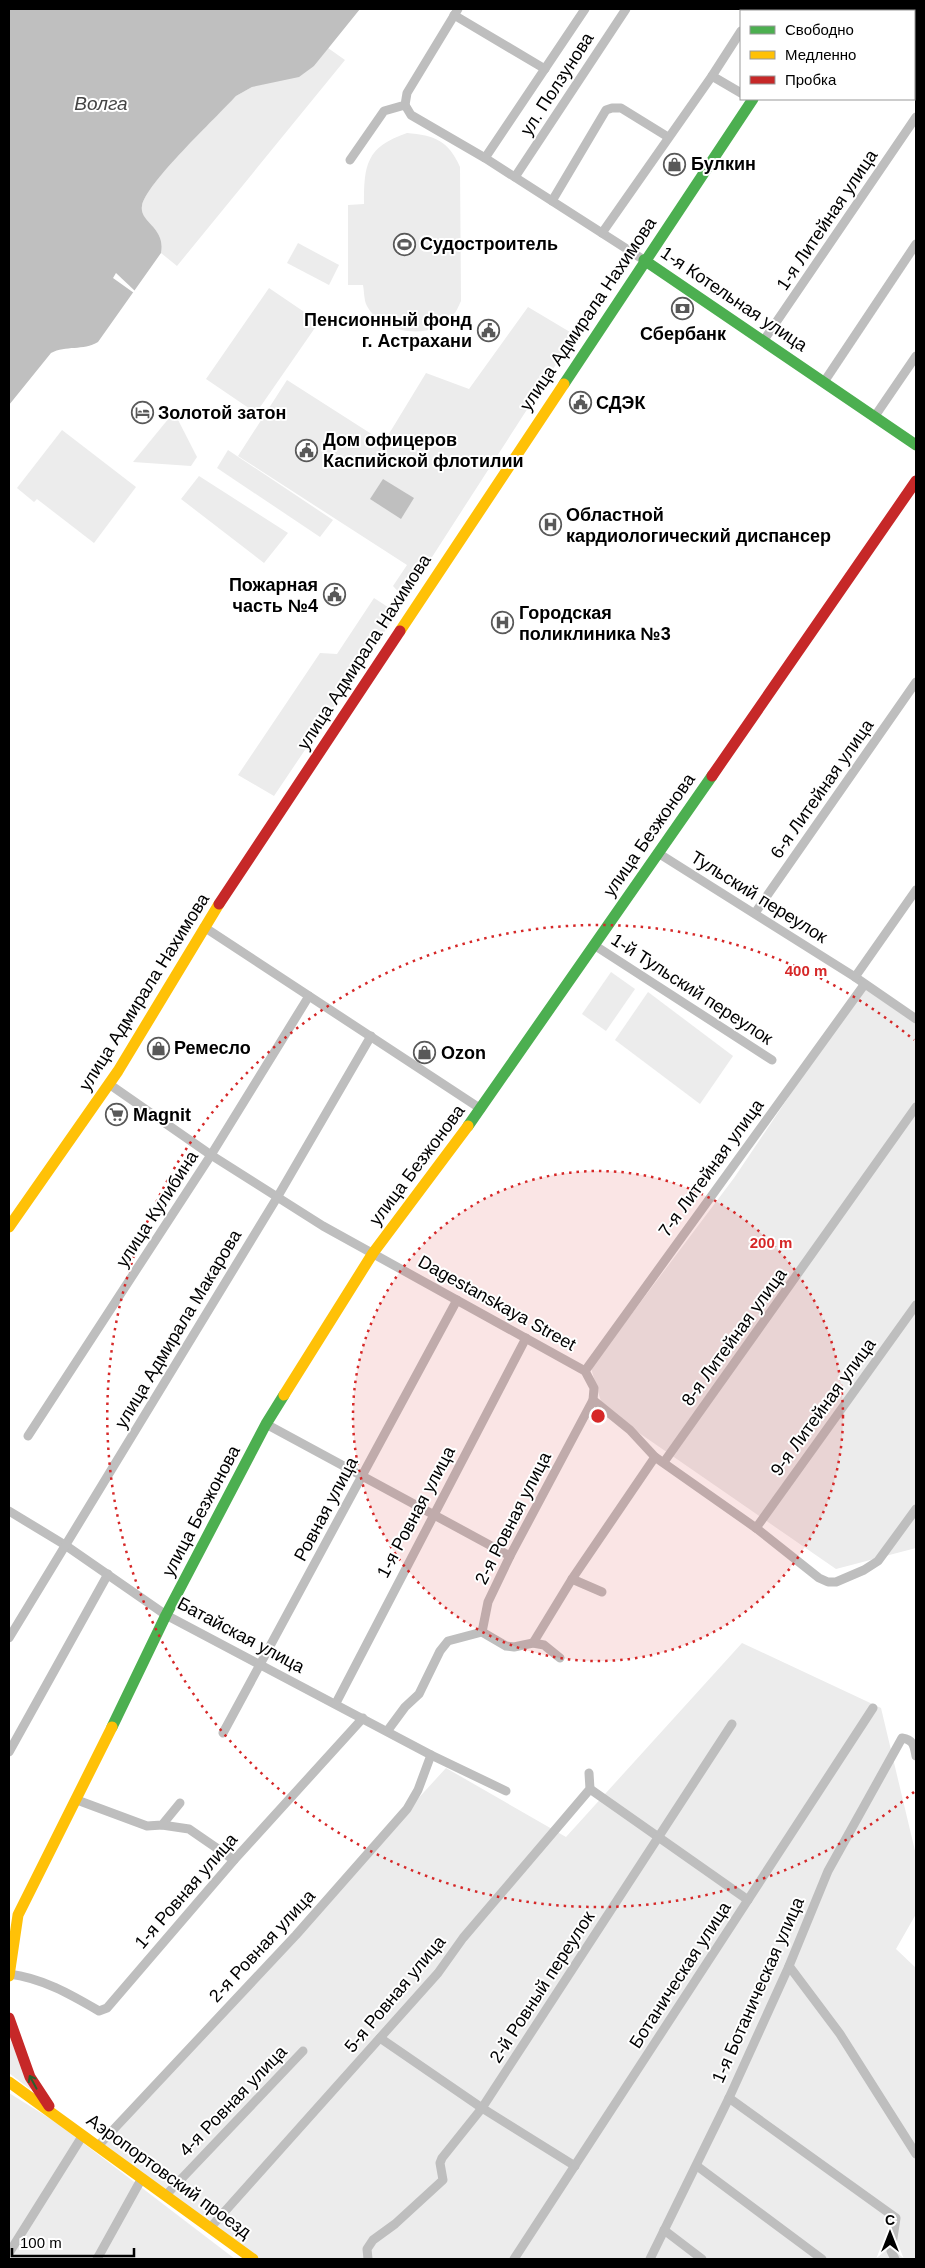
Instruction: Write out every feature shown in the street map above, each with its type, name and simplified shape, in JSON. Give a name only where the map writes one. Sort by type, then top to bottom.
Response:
[{"type":"street","points":[[486,158],[585,9]]},
{"type":"street","name":"ул. Ползунова","points":[[516,177],[626,9]]},
{"type":"street","points":[[350,160],[384,111],[405,105],[407,93],[456,12]]},
{"type":"street","name":"ул. Ползунова","points":[[456,12],[545,69]]},
{"type":"street","points":[[602,232],[712,76],[740,33]]},
{"type":"street","points":[[712,76],[740,92]]},
{"type":"street","name":"улица Адмирала Нахимова","points":[[9,1227],[109,1084],[204,927],[751,100]]},
{"type":"street","name":"1-я Котельная улица","points":[[405,105],[411,115],[486,158],[602,232],[764,340],[916,445]]},
{"type":"street","points":[[552,201],[606,110],[621,108],[668,137]]},
{"type":"street","name":"1-я Литейная улица","points":[[764,340],[916,117]]},
{"type":"street","points":[[824,382],[916,244]]},
{"type":"street","points":[[875,416],[916,356]]},
{"type":"street","name":"улица Безжонова","points":[[9,1975],[18,1915],[77,1800],[166,1615],[266,1424],[373,1252],[481,1110],[916,481]]},
{"type":"street","name":"6-я Литейная улица","points":[[755,913],[916,682]]},
{"type":"street","name":"Тульский переулок","points":[[658,853],[855,977],[916,1019]]},
{"type":"street","points":[[855,977],[916,890]]},
{"type":"street","points":[[204,927],[481,1110]]},
{"type":"street","name":"1-й Тульский переулок","points":[[594,945],[772,1060]]},
{"type":"street","name":"7-я Литейная улица","points":[[585,1371],[864,985]]},
{"type":"street","name":"улица Кулибина","points":[[28,1436],[211,1155],[309,996]]},
{"type":"street","name":"улица Адмирала Макарова","points":[[9,1638],[278,1196],[371,1036]]},
{"type":"street","name":"Dagestanskaya Street","points":[[109,1084],[211,1155],[278,1196],[322,1226],[373,1252],[585,1371],[594,1388],[593,1400]]},
{"type":"street","name":"8-я Литейная улица","points":[[664,1462],[916,1107]]},
{"type":"street","name":"Ровная улица","points":[[223,1733],[458,1300]]},
{"type":"street","name":"9-я Литейная улица","points":[[756,1528],[916,1304]]},
{"type":"street","name":"1-я Ровная улица","points":[[336,1703],[433,1513],[526,1338]]},
{"type":"street","points":[[593,1400],[630,1430],[655,1457],[756,1528],[819,1578],[836,1582],[864,1570],[878,1561],[916,1509]]},
{"type":"street","name":"2-я Ровная улица","points":[[482,1632],[488,1602],[510,1556],[593,1400]]},
{"type":"street","points":[[266,1424],[510,1556]]},
{"type":"street","points":[[533,1643],[572,1579],[655,1457]]},
{"type":"street","name":"Батайская улица","points":[[9,1511],[65,1545],[166,1615],[388,1730],[431,1755],[506,1791]]},
{"type":"street","points":[[9,1752],[108,1574]]},
{"type":"street","points":[[572,1579],[602,1592]]},
{"type":"street","points":[[388,1730],[404,1707],[415,1699],[423,1689],[440,1651],[448,1641],[482,1632],[506,1646],[514,1647],[533,1643],[544,1645],[560,1658]]},
{"type":"street","name":"Ботаническая улица","points":[[514,2259],[872,1708]]},
{"type":"street","name":"1-я Ровная улица","points":[[9,1975],[28,1977],[54,1986],[99,2010],[104,2010],[234,1860],[363,1718]]},
{"type":"street","name":"2-й Ровный переулок","points":[[368,2259],[367,2249],[373,2240],[394,2224],[443,2180],[440,2163],[442,2158],[482,2108],[732,1724]]},
{"type":"street","name":"1-я Ботаническая улица","points":[[650,2259],[729,2098],[789,1966],[828,1871],[902,1738],[910,1740],[916,1756]]},
{"type":"street","name":"2-я Ровная улица","points":[[98,2146],[296,1935],[408,1809],[418,1790],[431,1755]]},
{"type":"street","points":[[590,1773],[590,1788],[748,1900]]},
{"type":"street","name":"5-я Ровная улица","points":[[210,2228],[438,1973],[463,1938],[590,1788]]},
{"type":"street","points":[[77,1800],[146,1826],[162,1825],[189,1829],[234,1860]]},
{"type":"street","points":[[162,1825],[180,1803]]},
{"type":"street","points":[[9,1925],[18,1915]]},
{"type":"street","points":[[789,1966],[840,2034],[916,2154]]},
{"type":"street","points":[[9,2018],[30,2077],[39,2092],[63,2120]]},
{"type":"street","points":[[380,2038],[482,2108],[575,2166]]},
{"type":"street","name":"4-я Ровная улица","points":[[166,2195],[303,2051]]},
{"type":"street","points":[[10,2087],[63,2120]]},
{"type":"street","points":[[729,2098],[896,2218],[891,2251],[895,2259]]},
{"type":"street","name":"Аэропортовский проезд","points":[[63,2120],[253,2259]]},
{"type":"street","points":[[9,2253],[83,2135]]},
{"type":"street","points":[[697,2166],[822,2259]]},
{"type":"street","points":[[97,2259],[142,2178]]},
{"type":"street","points":[[664,2230],[702,2259]]},
{"type":"shaded area","points":[[328,48],[345,60],[177,266],[161,253],[160,237],[142,212],[146,196],[155,182],[183,150],[236,96],[252,87],[314,66]]},
{"type":"shaded area","name":"Судостроитель","points":[[407,133],[433,138],[446,145],[460,167],[461,301],[457,310],[444,324],[433,329],[420,331],[394,328],[383,322],[373,314],[366,304],[363,285],[348,285],[348,205],[364,204],[367,168],[375,151],[393,138]]},
{"type":"shaded area","points":[[298,243],[339,265],[329,285],[287,263]]},
{"type":"shaded area","points":[[269,288],[319,322],[256,413],[206,379]]},
{"type":"shaded area","points":[[528,307],[575,335],[405,599],[393,586],[407,565],[238,456],[287,380],[384,442],[426,373],[469,389]]},
{"type":"shaded area","points":[[174,412],[197,457],[191,466],[133,462]]},
{"type":"shaded area","points":[[62,430],[136,487],[94,543],[37,499],[34,502],[17,488]]},
{"type":"shaded area","points":[[228,450],[333,520],[320,537],[217,468]]},
{"type":"shaded area","points":[[199,476],[288,533],[264,563],[181,499]]},
{"type":"shaded area","points":[[374,598],[397,613],[274,796],[238,775],[320,653],[337,654]]},
{"type":"shaded area","points":[[611,972],[635,989],[606,1031],[582,1014]]},
{"type":"shaded area","points":[[864,985],[916,1021],[916,1548],[836,1569],[603,1408],[591,1368],[734,1178]]},
{"type":"shaded area","points":[[648,992],[733,1056],[700,1104],[615,1040]]},
{"type":"shaded area","points":[[742,1643],[881,1708],[916,1855],[916,1914],[896,1949],[916,1968],[916,2259],[260,2259],[102,2144],[446,1768],[566,1837]]},
{"type":"shaded area","points":[[9,2037],[32,2088],[30,2089],[9,2073]]},
{"type":"shaded area","points":[[9,2093],[57,2123],[235,2259],[9,2259]]},
{"type":"water","name":"Волга","points":[[9,9],[360,9],[314,66],[299,77],[252,87],[236,96],[168,167],[155,182],[142,206],[144,216],[160,237],[161,253],[98,342],[92,345],[63,349],[51,353],[9,405]]},
{"type":"water","points":[[383,479],[414,498],[401,519],[370,499]]},
{"type":"pier","points":[[116,273],[135,291],[134,293],[113,278]]},
{"type":"traffic: fast","points":[[564,384],[752,100]]},
{"type":"traffic: fast","points":[[644,260],[916,445]]},
{"type":"traffic: fast","points":[[468,1126],[712,776]]},
{"type":"traffic: fast","points":[[112,1727],[166,1615],[266,1424],[284,1395]]},
{"type":"traffic: slow","points":[[400,631],[564,384]]},
{"type":"traffic: slow","points":[[9,1227],[118,1071],[219,904]]},
{"type":"traffic: slow","points":[[284,1395],[373,1253],[468,1126]]},
{"type":"traffic: slow","points":[[9,1976],[18,1915],[112,1727]]},
{"type":"traffic: slow","points":[[9,2082],[253,2259]]},
{"type":"traffic: jam","points":[[712,776],[916,481]]},
{"type":"traffic: jam","points":[[219,904],[400,631]]},
{"type":"traffic: jam","points":[[9,2018],[30,2077],[49,2106]]},
{"type":"place","name":"Булкин","points":[[675,164]]},
{"type":"place","name":"Судостроитель","points":[[404,244]]},
{"type":"place","name":"Сбербанк","points":[[683,309]]},
{"type":"place","name":"Пенсионный фонд г. Астрахани","points":[[488,330]]},
{"type":"place","name":"СДЭК","points":[[580,403]]},
{"type":"place","name":"Золотой затон","points":[[142,413]]},
{"type":"place","name":"Дом офицеров Каспийской флотилии","points":[[307,450]]},
{"type":"place","name":"Областной кардиологический диспансер","points":[[550,525]]},
{"type":"place","name":"Пожарная часть №4","points":[[334,595]]},
{"type":"place","name":"Городская поликлиника №3","points":[[503,623]]},
{"type":"place","name":"Ремесло","points":[[158,1048]]},
{"type":"place","name":"Ozon","points":[[425,1053]]},
{"type":"place","name":"Magnit","points":[[117,1115]]}]
